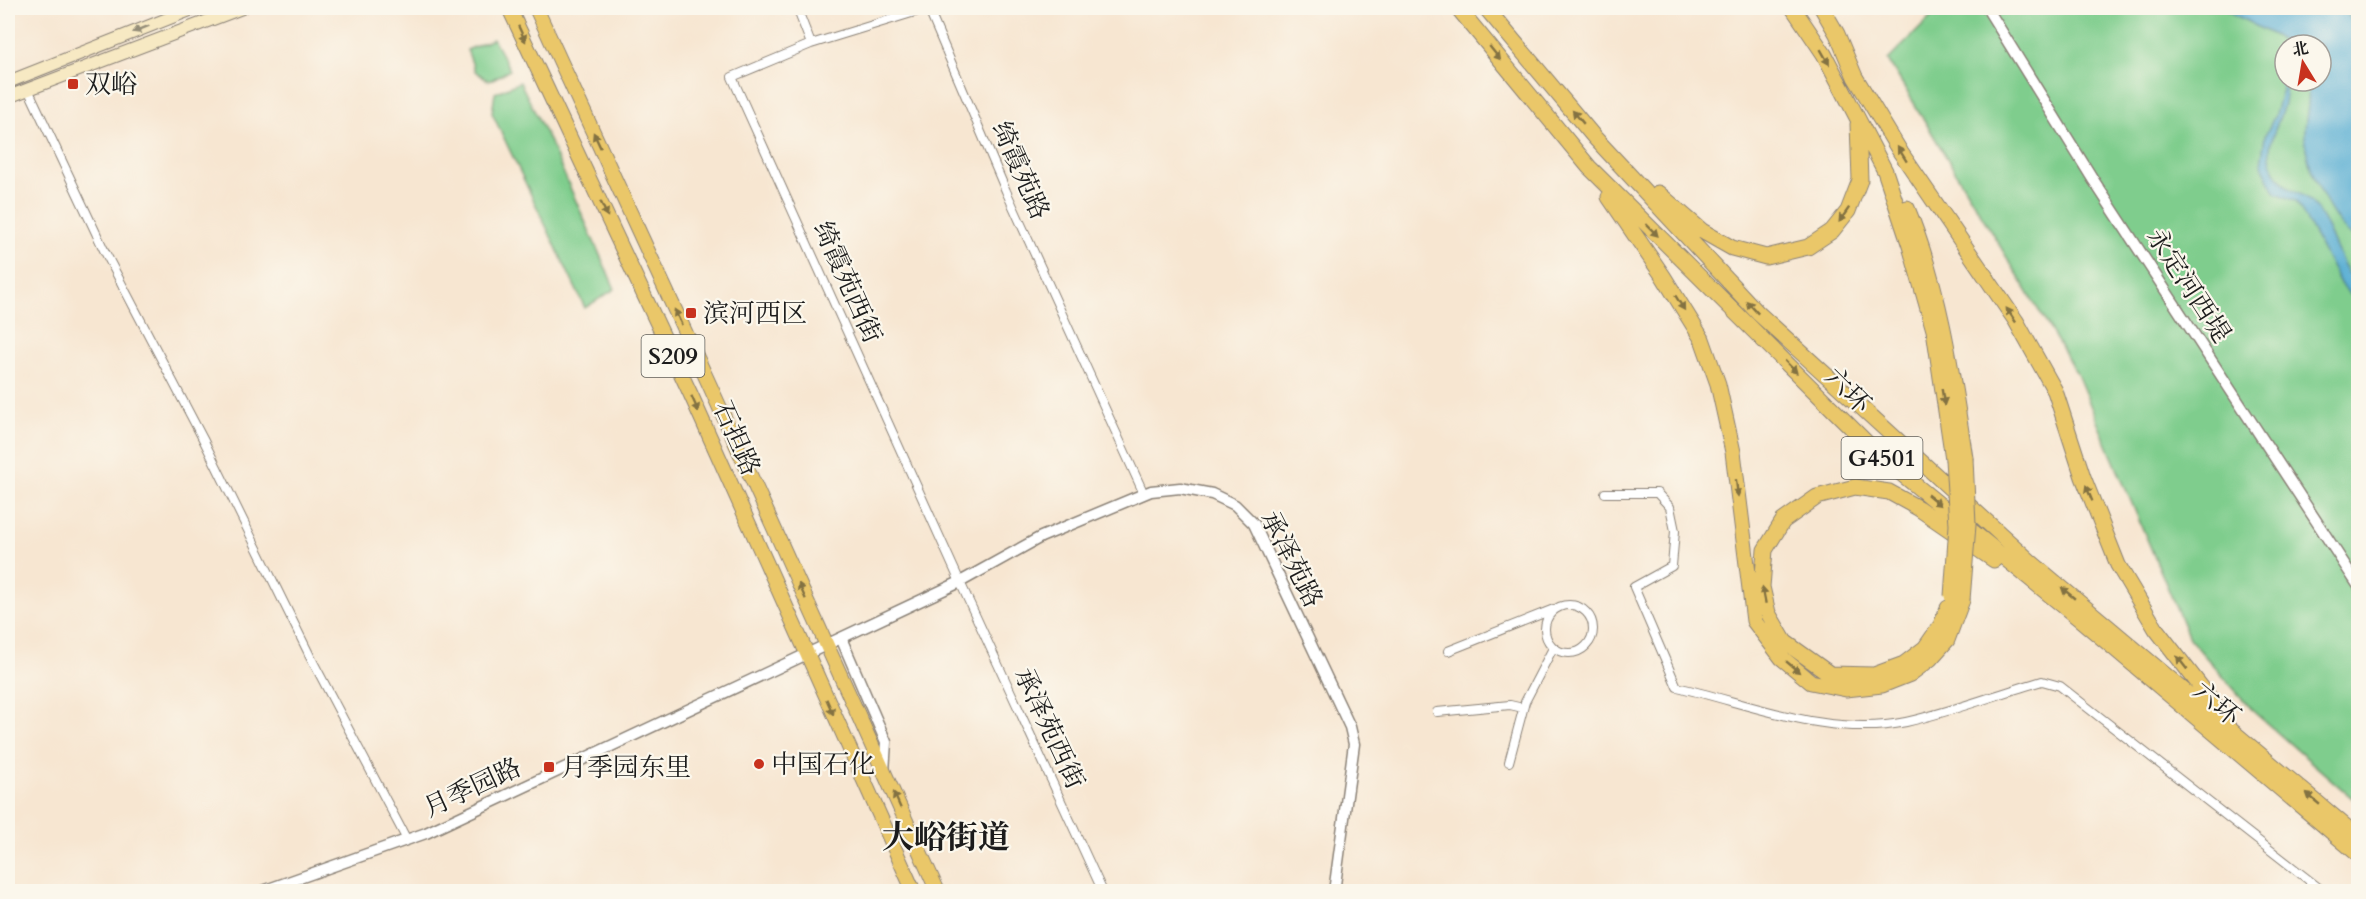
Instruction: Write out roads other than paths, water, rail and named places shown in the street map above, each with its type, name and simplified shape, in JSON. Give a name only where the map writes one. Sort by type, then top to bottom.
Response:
[{"type":"highway","name":"六环","points":[[1458,8],[1589,167],[1881,457],[2082,621],[2358,854]]},
{"type":"highway","name":"六环","points":[[1486,8],[1595,138],[1758,313],[2032,563],[2358,837]]},
{"type":"highway","points":[[1793,8],[1824,54],[1885,171],[1934,330],[1959,458]]},
{"type":"highway","points":[[1589,167],[1663,276],[1702,339],[1718,384],[1733,452],[1754,621],[1782,658],[1811,682],[1846,689],[1882,685],[1910,674],[1930,660],[1947,640],[1957,598],[1959,458],[1944,327],[1921,242],[1837,34],[1822,8]]},
{"type":"highway","points":[[1855,77],[1931,200],[2016,321],[2055,391],[2082,477],[2123,574],[2156,629],[2244,742]]},
{"type":"highway","points":[[1595,138],[1702,231],[1732,248],[1766,257],[1808,247],[1832,231],[1848,211],[1860,180],[1857,118]]},
{"type":"highway","points":[[1957,598],[1925,648],[1904,664],[1875,675],[1830,674],[1785,642],[1768,613],[1762,587],[1765,550],[1783,521],[1816,497],[1855,486],[1889,492],[1918,508],[2082,621]]},
{"type":"main road","points":[[8,82],[195,8]]},
{"type":"main road","points":[[8,97],[242,8]]},
{"type":"main road","name":"石担路","points":[[509,8],[691,395],[914,891]]},
{"type":"main road","name":"石担路","points":[[536,8],[715,396],[938,891]]},
{"type":"street","points":[[544,23],[545,8]]},
{"type":"street","points":[[797,8],[811,44]]},
{"type":"street","name":"绮霞苑路","points":[[811,44],[928,8],[1006,191],[1144,494]]},
{"type":"street","name":"永定河西堤","points":[[1987,8],[2094,181],[2358,585]]},
{"type":"street","name":"绮霞苑西街","points":[[811,44],[732,77],[960,582]]},
{"type":"street","points":[[28,89],[104,250],[203,439],[310,656],[407,840]]},
{"type":"street","name":"承泽苑路","points":[[826,644],[960,582],[1041,537],[1150,491],[1180,488],[1212,494],[1235,505],[1254,524],[1350,727],[1354,744],[1334,891]]},
{"type":"street","points":[[1605,493],[1657,493],[1670,507],[1675,531],[1672,566],[1634,588],[1677,687],[1800,720],[1858,726],[1905,722],[2042,681],[2060,686],[2324,891]]},
{"type":"street","name":"承泽苑西街","points":[[960,582],[1103,891]]},
{"type":"street","points":[[1448,651],[1557,608],[1573,605],[1586,613],[1593,627],[1589,642],[1576,652],[1568,653],[1553,648],[1548,642],[1545,626],[1551,613],[1557,608]]},
{"type":"street","points":[[841,638],[886,742],[884,772]]},
{"type":"street","name":"月季园路","points":[[260,891],[407,840],[554,774],[826,644]]},
{"type":"street","points":[[1509,762],[1523,708],[1553,648]]},
{"type":"street","points":[[1437,712],[1510,705],[1523,708]]},
{"type":"water","points":[[2222,8],[2343,8],[2358,29],[2358,241],[2339,222],[2322,194],[2306,149],[2308,93],[2333,93],[2333,33],[2273,33],[2273,35]]},
{"type":"water","points":[[2281,93],[2285,93],[2271,143],[2272,164],[2276,173],[2290,189],[2308,199],[2316,208],[2328,228],[2348,273],[2355,283],[2358,283],[2358,302],[2341,285],[2296,201],[2276,193],[2261,164],[2265,136],[2275,115]]},
{"type":"place","name":"双峪","points":[[73,84]]},
{"type":"place","name":"滨河西区","points":[[691,313]]},
{"type":"place","name":"中国石化","points":[[759,764]]},
{"type":"place","name":"月季园东里","points":[[549,767]]},
{"type":"district","name":"大峪街道","points":[[946,837]]}]
